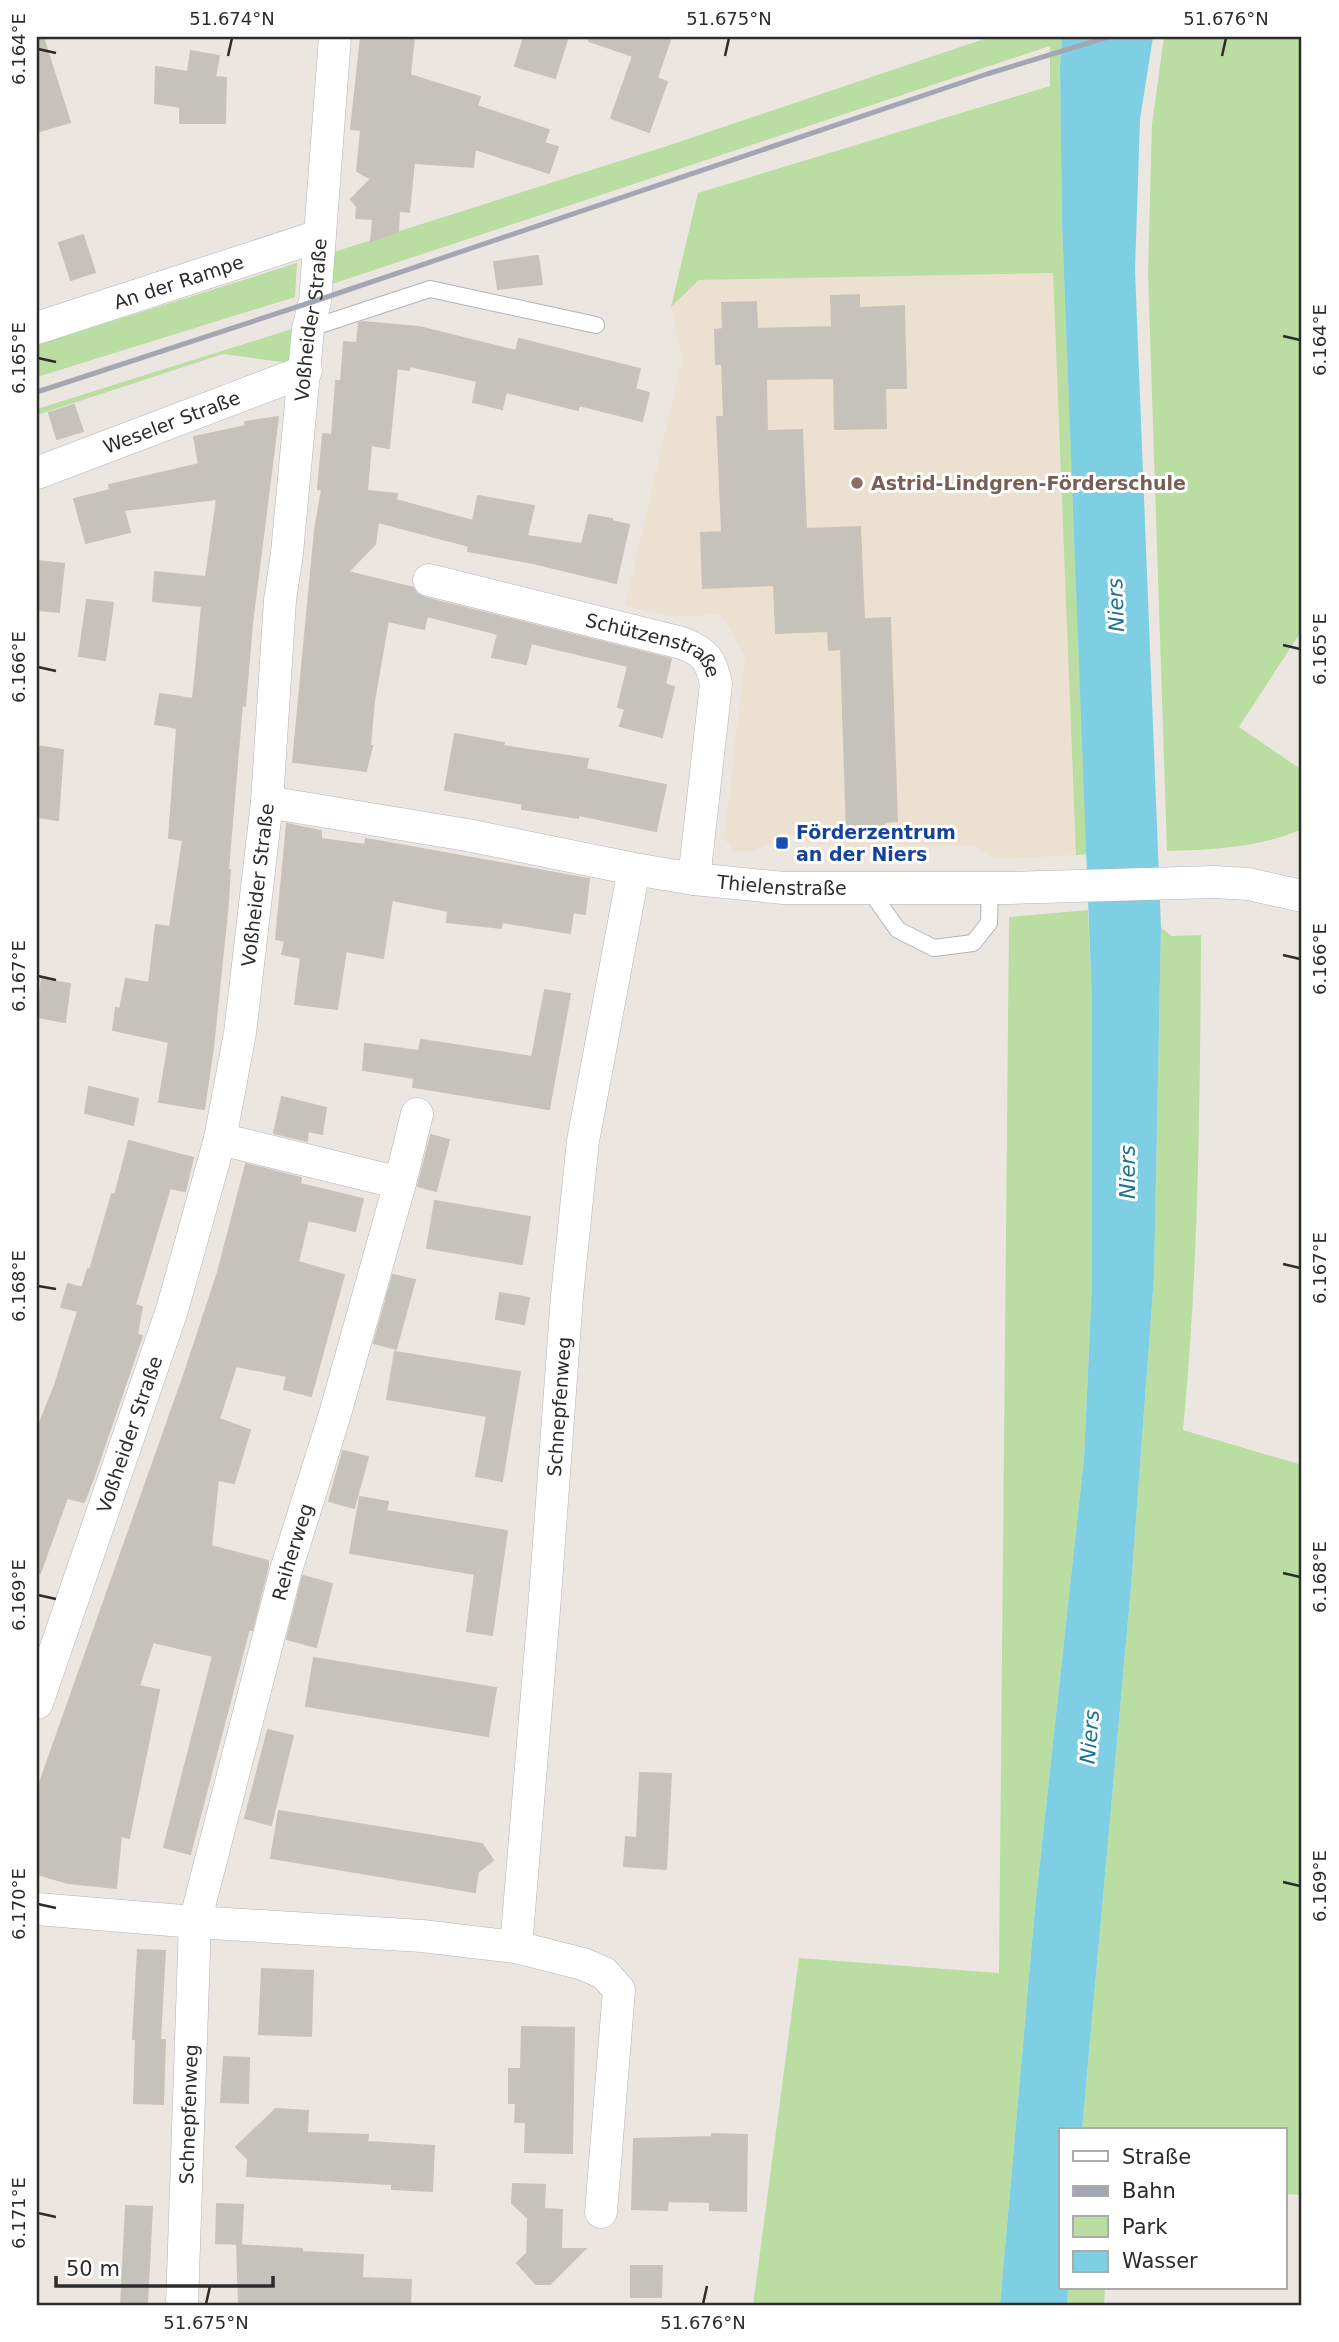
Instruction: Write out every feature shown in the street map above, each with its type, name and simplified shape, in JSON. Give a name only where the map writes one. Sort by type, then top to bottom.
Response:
[{"type":"street","name":"Voßheider Straße","points":[[37,1703],[172,1310],[220,1139],[240,1033],[267,802],[280,600],[306,371],[308,329],[315,301],[335,37]]},
{"type":"street","name":"An der Rampe","points":[[37,328],[319,236]]},
{"type":"street","name":"Weseler Straße","points":[[37,473],[306,371]]},
{"type":"street","name":"Schützenstraße","points":[[429,580],[682,643],[700,650],[710,662],[716,684],[694,879]]},
{"type":"street","name":"Thielenstraße","points":[[267,802],[467,835],[694,879],[784,888],[1248,884],[1302,896]]},
{"type":"street","name":"Schnepfenweg","points":[[516,1947],[567,1296],[583,1141],[634,869]]},
{"type":"street","name":"Reiherweg","points":[[195,1922],[286,1570],[335,1414],[417,1114]]},
{"type":"street","points":[[220,1139],[400,1183]]},
{"type":"street","points":[[37,1909],[422,1936],[516,1947],[583,1964],[604,1973],[619,1990],[601,2212]]},
{"type":"street","name":"Schnepfenweg","points":[[182,2305],[195,1922]]},
{"type":"lane","points":[[308,329],[430,289],[596,325]]},
{"type":"lane","points":[[868,888],[898,930],[934,948],[973,943],[989,923],[990,887]]},
{"type":"shaded area","name":"Astrid-Lindgren-Förderschule","points":[[1053,273],[1076,855],[995,859],[972,845],[848,847],[806,843],[806,837],[780,832],[776,842],[752,851],[734,851],[724,838],[745,658],[722,615],[670,616],[625,606],[682,359],[671,307],[699,280]]},
{"type":"green space","points":[[990,37],[1062,37],[1062,223],[1087,854],[1076,855],[1053,273],[699,280],[671,307],[698,193],[1050,86],[1050,46],[332,284],[334,252],[667,146]]},
{"type":"green space","points":[[1164,37],[1302,37],[1302,630],[1239,727],[1302,770],[1302,829],[1253,844],[1167,851],[1148,273],[1152,124]]},
{"type":"green space","points":[[297,263],[295,297],[37,377],[37,345]]},
{"type":"green space","points":[[292,329],[290,363],[223,354],[37,415],[37,409]]},
{"type":"green space","points":[[1088,910],[1092,1003],[1092,1284],[1084,1458],[1035,1908],[1000,2305],[753,2305],[799,1958],[999,1973],[1009,917]]},
{"type":"green space","points":[[1161,928],[1172,936],[1201,935],[1195,1244],[1183,1430],[1302,1465],[1302,2195],[1286,2194],[1286,2128],[1082,2128],[1131,1587],[1154,1277]]},
{"type":"green space","points":[[1068,2290],[1105,2290],[1104,2305],[1067,2305]]},
{"type":"water","name":"Niers","points":[[1062,37],[1153,37],[1140,119],[1135,270],[1161,928],[1154,1277],[1131,1587],[1082,2128],[1059,2128],[1059,2290],[1068,2290],[1067,2305],[1000,2305],[1035,1908],[1084,1458],[1092,1284],[1092,1003],[1062,223]]},
{"type":"building","points":[[37,37],[43,37],[70,122],[37,132]]},
{"type":"building","points":[[361,37],[414,37],[410,75],[480,97],[477,106],[549,130],[544,143],[558,147],[549,173],[475,149],[473,167],[414,163],[409,212],[399,211],[398,232],[371,241],[373,219],[356,218],[357,207],[351,199],[371,179],[357,171],[361,130],[351,129]]},
{"type":"building","points":[[524,37],[568,37],[555,78],[515,66]]},
{"type":"building","points":[[589,37],[671,37],[657,78],[667,82],[649,132],[611,118],[633,56],[589,41]]},
{"type":"building","points":[[191,51],[219,56],[215,77],[226,78],[225,123],[180,123],[180,107],[155,103],[156,67],[188,72]]},
{"type":"building","points":[[83,235],[95,272],[71,280],[59,243]]},
{"type":"building","points":[[538,256],[542,284],[498,289],[494,262]]},
{"type":"building","points":[[859,295],[859,308],[904,306],[906,388],[885,388],[886,428],[835,429],[834,378],[766,379],[767,431],[802,430],[806,529],[860,527],[864,619],[890,618],[897,821],[884,822],[884,833],[847,835],[841,649],[829,650],[828,631],[776,633],[774,585],[703,588],[701,533],[722,532],[717,417],[724,417],[722,364],[716,364],[715,330],[723,329],[722,303],[756,302],[757,329],[832,327],[831,296]]},
{"type":"building","points":[[359,323],[419,327],[516,351],[519,339],[640,369],[635,389],[649,393],[642,421],[579,405],[578,410],[506,392],[502,409],[473,402],[477,381],[410,366],[409,370],[397,368],[389,448],[371,445],[367,491],[397,494],[396,500],[473,521],[478,496],[534,506],[527,536],[582,544],[589,515],[629,525],[616,583],[468,551],[469,546],[378,522],[375,544],[348,572],[413,588],[425,598],[671,659],[665,684],[674,687],[662,737],[620,726],[625,709],[618,707],[628,666],[531,643],[526,664],[492,657],[498,634],[427,616],[424,629],[388,621],[374,701],[372,746],[366,771],[293,762],[315,530],[322,489],[318,489],[323,434],[332,435],[336,381],[341,381],[344,342],[357,343]]},
{"type":"building","points":[[74,405],[83,431],[57,439],[49,413]]},
{"type":"building","points":[[278,417],[252,624],[245,706],[242,705],[228,870],[228,903],[204,1109],[159,1102],[169,1042],[113,1030],[116,1008],[120,1009],[126,979],[149,983],[156,925],[170,927],[183,840],[169,838],[177,728],[155,724],[160,694],[193,699],[202,606],[153,601],[155,572],[206,577],[217,499],[124,510],[130,532],[86,543],[74,499],[110,490],[109,485],[199,464],[194,437],[246,426],[245,422]]},
{"type":"building","points":[[37,561],[64,564],[59,612],[37,610]]},
{"type":"building","points":[[87,600],[113,603],[105,660],[79,656]]},
{"type":"building","points":[[455,734],[504,743],[503,746],[588,759],[586,769],[666,785],[656,831],[579,815],[578,818],[522,809],[523,804],[445,790]]},
{"type":"building","points":[[37,746],[63,750],[58,820],[37,817]]},
{"type":"building","points":[[287,824],[321,831],[321,839],[365,845],[366,839],[589,879],[585,914],[573,912],[570,933],[502,922],[501,928],[447,922],[448,911],[392,900],[383,958],[346,951],[337,1009],[295,1004],[301,958],[282,954],[285,941],[276,939]]},
{"type":"building","points":[[42,979],[70,984],[65,1022],[37,1017]]},
{"type":"building","points":[[545,990],[570,994],[549,1109],[413,1087],[414,1078],[363,1070],[365,1044],[419,1051],[421,1040],[532,1057]]},
{"type":"building","points":[[89,1087],[138,1099],[133,1125],[85,1113]]},
{"type":"building","points":[[282,1097],[326,1108],[322,1134],[308,1131],[307,1141],[274,1133]]},
{"type":"building","points":[[431,1135],[449,1140],[436,1191],[418,1186]]},
{"type":"building","points":[[129,1141],[193,1158],[185,1191],[170,1188],[135,1305],[142,1307],[137,1334],[142,1336],[93,1479],[84,1502],[67,1498],[40,1573],[37,1573],[37,1430],[55,1385],[78,1311],[61,1307],[68,1284],[82,1288],[88,1269],[90,1270],[112,1194],[115,1195]]},
{"type":"building","points":[[246,1164],[301,1178],[300,1184],[363,1199],[355,1231],[308,1220],[298,1262],[344,1275],[311,1396],[284,1389],[287,1376],[236,1366],[219,1419],[250,1430],[234,1483],[218,1480],[211,1546],[268,1561],[268,1566],[190,1854],[164,1847],[213,1656],[153,1642],[139,1686],[159,1690],[129,1838],[121,1836],[116,1888],[68,1883],[37,1874],[37,1791],[184,1375],[218,1272]]},
{"type":"building","points":[[435,1201],[530,1217],[522,1264],[427,1248]]},
{"type":"building","points":[[393,1275],[415,1280],[396,1349],[374,1343]]},
{"type":"building","points":[[500,1293],[529,1298],[524,1324],[496,1319]]},
{"type":"building","points":[[395,1352],[520,1372],[502,1481],[476,1476],[487,1416],[387,1399]]},
{"type":"building","points":[[343,1451],[368,1457],[354,1508],[329,1501]]},
{"type":"building","points":[[360,1497],[388,1502],[386,1511],[507,1531],[492,1635],[467,1631],[475,1574],[350,1553]]},
{"type":"building","points":[[303,1576],[332,1584],[316,1647],[287,1639]]},
{"type":"building","points":[[314,1658],[496,1688],[488,1736],[306,1706]]},
{"type":"building","points":[[268,1730],[293,1736],[271,1825],[245,1818]]},
{"type":"building","points":[[640,1773],[671,1774],[666,1869],[624,1866],[626,1837],[637,1838]]},
{"type":"building","points":[[279,1811],[482,1844],[493,1860],[478,1872],[475,1892],[271,1858]]},
{"type":"building","points":[[138,1950],[165,1951],[160,2040],[165,2040],[163,2104],[134,2103],[136,2039],[133,2039]]},
{"type":"building","points":[[262,1969],[313,1971],[311,2036],[259,2034]]},
{"type":"building","points":[[522,2027],[574,2028],[572,2153],[525,2152],[526,2122],[515,2122],[516,2103],[509,2103],[509,2069],[521,2069]]},
{"type":"building","points":[[224,2057],[249,2058],[248,2103],[221,2102]]},
{"type":"building","points":[[276,2109],[308,2111],[307,2133],[368,2135],[367,2142],[434,2146],[432,2191],[392,2189],[392,2184],[247,2176],[248,2159],[236,2147]]},
{"type":"building","points":[[712,2134],[747,2135],[746,2211],[710,2210],[710,2202],[668,2201],[667,2210],[632,2209],[634,2139],[712,2137]]},
{"type":"building","points":[[513,2184],[545,2185],[544,2209],[562,2210],[561,2249],[585,2249],[550,2284],[536,2284],[517,2263],[527,2253],[528,2218],[512,2203]]},
{"type":"building","points":[[217,2204],[243,2205],[241,2244],[216,2243]]},
{"type":"building","points":[[126,2206],[152,2207],[147,2305],[121,2305]]},
{"type":"building","points":[[237,2245],[363,2255],[362,2278],[411,2280],[410,2305],[239,2305]]},
{"type":"building","points":[[631,2266],[662,2266],[661,2297],[631,2297]]},
{"type":"railway","points":[[37,392],[987,74],[1108,37]]},
{"type":"place","name":"Astrid-Lindgren-Förderschule","points":[[857,483]]},
{"type":"place","name":"Förderzentrum an der Niers","points":[[782,843]]}]
